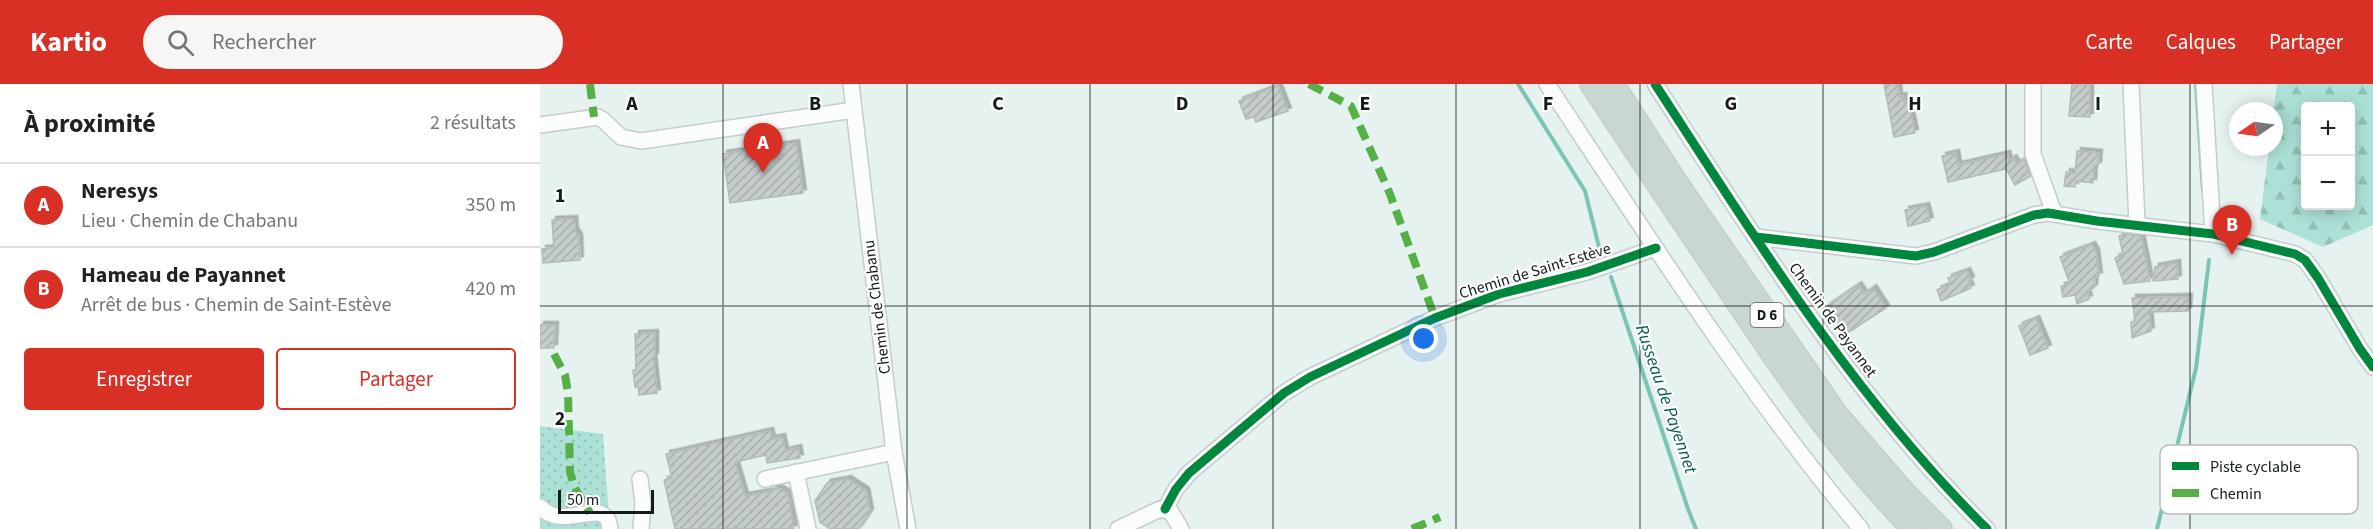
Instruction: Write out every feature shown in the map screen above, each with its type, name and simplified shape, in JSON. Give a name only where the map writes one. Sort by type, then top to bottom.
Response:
[{"type":"highway","name":"D 6","points":[[1591,84],[1763,341],[1824,426],[1887,503],[1913,529]]},
{"type":"highway","name":"D 6","points":[[1613,84],[1690,202],[1838,416],[1905,493],[1941,529]]},
{"type":"street","name":"Chemin de Chabanu","points":[[851,84],[894,452],[908,529]]},
{"type":"street","points":[[1547,84],[1709,327],[1823,484],[1861,529]]},
{"type":"street","name":"Chemin de Payannet","points":[[1655,84],[1756,237],[1840,358],[1920,458],[1987,529]]},
{"type":"street","points":[[2033,84],[2033,154],[2054,213]]},
{"type":"street","points":[[2131,84],[2137,224]]},
{"type":"street","points":[[2204,84],[2213,234]]},
{"type":"street","points":[[540,125],[598,117],[621,137],[641,141],[854,110]]},
{"type":"street","points":[[1756,237],[1916,256],[1935,252],[2034,215],[2054,213],[2097,221],[2213,234],[2281,249],[2305,260],[2373,367]]},
{"type":"street","name":"Chemin de Saint-Estève","points":[[1165,509],[1176,489],[1189,473],[1284,393],[1310,378],[1435,318],[1498,294],[1587,272],[1656,248]]},
{"type":"street","points":[[765,478],[894,452]]},
{"type":"street","points":[[796,472],[807,529]]},
{"type":"street","points":[[640,479],[643,503],[641,529]]},
{"type":"street","points":[[540,507],[562,518],[594,513],[605,515],[610,529]]},
{"type":"street","points":[[1118,529],[1155,511],[1165,509],[1176,518],[1181,529]]},
{"type":"green space","points":[[2277,84],[2373,84],[2373,225],[2323,247],[2260,219],[2268,156],[2283,156],[2283,102],[2274,102]]},
{"type":"green space","points":[[540,426],[603,434],[610,529],[540,529]]},
{"type":"building","points":[[1884,84],[1898,84],[1899,97],[1903,96],[1904,102],[1908,101],[1915,133],[1894,137]]},
{"type":"building","points":[[2072,84],[2090,84],[2090,117],[2069,116]]},
{"type":"building","points":[[1278,86],[1288,111],[1256,122],[1254,117],[1246,119],[1239,101]]},
{"type":"building","points":[[796,143],[803,193],[730,203],[723,154]]},
{"type":"building","points":[[2077,151],[2099,153],[2098,166],[2094,166],[2093,183],[2076,181],[2075,187],[2064,186],[2066,172],[2075,173]]},
{"type":"building","points":[[1956,153],[1958,165],[2007,154],[2009,161],[2013,158],[2017,164],[2024,159],[2031,176],[2015,185],[2006,169],[1948,182],[1942,156]]},
{"type":"building","points":[[1926,206],[1930,221],[1908,226],[1905,210]]},
{"type":"building","points":[[574,219],[575,231],[579,237],[580,260],[543,263],[542,249],[554,248],[552,220]]},
{"type":"building","points":[[2127,234],[2141,236],[2150,281],[2124,284],[2115,258],[2123,255],[2119,236]]},
{"type":"building","points":[[2092,245],[2096,252],[2099,276],[2095,277],[2094,288],[2087,291],[2089,299],[2077,304],[2075,295],[2063,297],[2061,286],[2070,284],[2060,257]]},
{"type":"building","points":[[2177,263],[2178,279],[2153,281],[2155,267]]},
{"type":"building","points":[[1967,271],[1971,280],[1968,281],[1971,288],[1941,301],[1937,290],[1951,284],[1948,278]]},
{"type":"building","points":[[1858,285],[1864,294],[1873,288],[1886,308],[1846,334],[1827,306]]},
{"type":"building","points":[[2189,297],[2188,311],[2149,312],[2151,331],[2132,338],[2131,322],[2135,321],[2132,298]]},
{"type":"building","points":[[2036,319],[2048,348],[2030,355],[2019,326]]},
{"type":"building","points":[[540,325],[555,325],[554,348],[540,348]]},
{"type":"building","points":[[655,333],[655,357],[653,357],[657,393],[639,395],[638,387],[635,387],[633,370],[636,370],[635,334]]},
{"type":"building","points":[[770,431],[772,439],[782,437],[785,451],[798,448],[800,458],[767,463],[766,455],[735,462],[745,496],[773,491],[772,488],[787,493],[791,502],[789,502],[794,529],[675,529],[664,480],[672,478],[666,454]]},
{"type":"building","points":[[848,479],[866,491],[870,512],[859,529],[830,529],[820,522],[815,501],[827,483]]},
{"type":"waterway","name":"Russeau de Payennet","points":[[1518,84],[1585,191],[1601,255]]},
{"type":"waterway","points":[[2196,84],[2203,191]]},
{"type":"waterway","points":[[2177,445],[2196,368],[2209,260]]},
{"type":"waterway","name":"Russeau de Payennet","points":[[1611,277],[1696,529]]},
{"type":"waterway","points":[[2157,529],[2161,514]]},
{"type":"marked path","points":[[590,84],[594,117]]},
{"type":"marked path","points":[[1309,84],[1351,106],[1390,194],[1435,318]]},
{"type":"marked path","points":[[554,354],[565,375],[568,393],[570,472],[575,488],[590,513]]},
{"type":"marked path","points":[[1412,529],[1440,517]]},
{"type":"cycle path","points":[[1655,84],[1809,316],[1894,426],[1939,479],[1987,529]]},
{"type":"cycle path","points":[[1756,237],[1916,256],[1934,252],[2034,215],[2048,213],[2213,234],[2295,254],[2305,260],[2373,367]]},
{"type":"cycle path","points":[[1165,509],[1176,489],[1189,473],[1284,393],[1310,377],[1435,318],[1499,294],[1587,272],[1656,248]]},
{"type":"place","name":"Neresys","points":[[763,173]]},
{"type":"place","name":"Hameau de Payannet","points":[[2232,255]]}]
